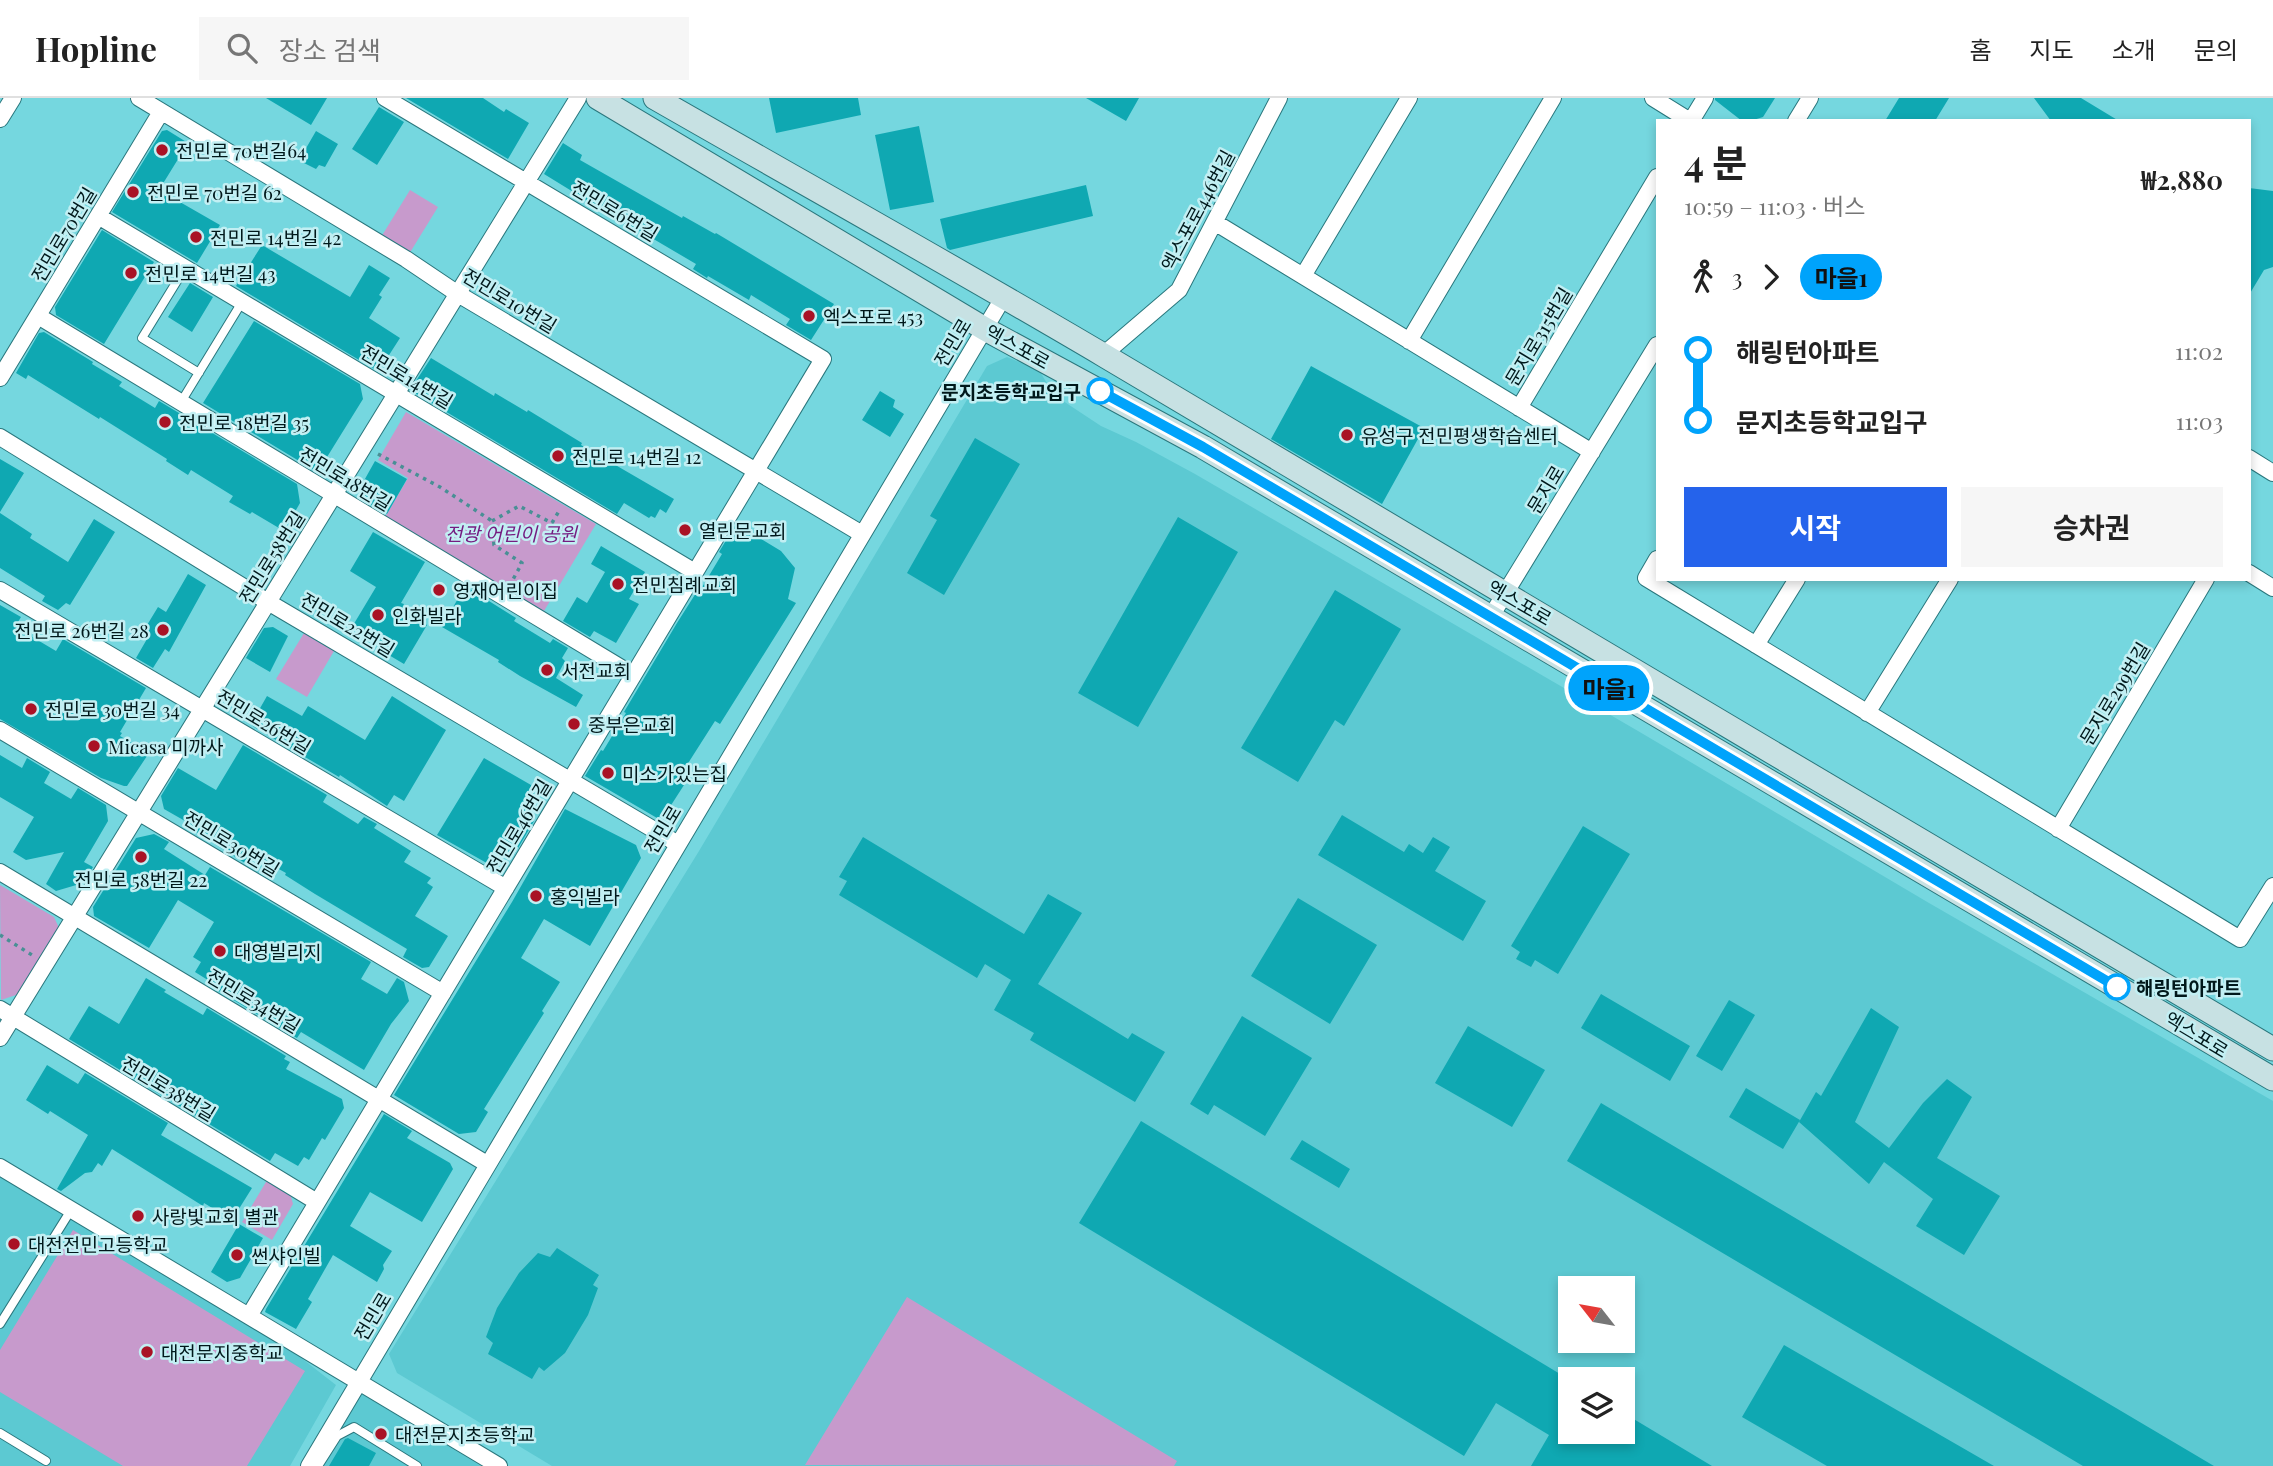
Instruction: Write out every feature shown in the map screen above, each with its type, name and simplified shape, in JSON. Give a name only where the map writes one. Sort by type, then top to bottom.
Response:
[{"type":"main road","name":"엑스포로","points":[[597,98],[985,329],[1203,447],[2273,1079]]},
{"type":"main road","name":"엑스포로","points":[[655,98],[1103,355],[2273,1049]]},
{"type":"street","points":[[0,119],[13,98]]},
{"type":"street","name":"전민로10번길","points":[[139,98],[406,259],[458,294],[862,534]]},
{"type":"street","name":"전민로6번길","points":[[385,98],[823,359]]},
{"type":"street","name":"전민로58번길","points":[[0,1038],[6,1013],[74,917],[579,98]]},
{"type":"street","name":"엑스포로446번길","points":[[1103,355],[1180,290],[1279,98]]},
{"type":"street","points":[[1303,276],[1409,98]]},
{"type":"street","points":[[1409,341],[1553,98]]},
{"type":"street","points":[[1653,98],[1687,119]]},
{"type":"street","points":[[1691,119],[1705,98]]},
{"type":"street","points":[[1797,119],[1810,98]]},
{"type":"street","name":"전민로70번길","points":[[0,378],[161,111]]},
{"type":"street","name":"문지로315번길","points":[[1216,223],[1519,408],[1656,179]]},
{"type":"street","name":"전민로14번길","points":[[98,216],[695,572]]},
{"type":"street","name":"전민로","points":[[309,1466],[1003,298]]},
{"type":"street","name":"전민로18번길","points":[[38,316],[633,675]]},
{"type":"street","name":"문지로","points":[[1490,618],[1656,347]]},
{"type":"street","name":"전민로46번길","points":[[249,1316],[823,359]]},
{"type":"street","points":[[1519,408],[1592,452]]},
{"type":"street","name":"전민로22번길","points":[[0,436],[268,602],[678,844]]},
{"type":"street","points":[[2251,459],[2273,473]]},
{"type":"street","points":[[1656,561],[1646,578],[2240,939],[2273,886]]},
{"type":"street","points":[[2251,574],[2273,588]]},
{"type":"street","points":[[1756,645],[1796,581]]},
{"type":"street","points":[[1867,713],[1949,581]]},
{"type":"street","name":"문지로299번길","points":[[2059,829],[2205,581]]},
{"type":"street","name":"전민로26번길","points":[[0,590],[506,888]]},
{"type":"street","name":"전민로30번길","points":[[0,730],[443,993]]},
{"type":"street","name":"전민로34번길","points":[[0,872],[487,1164]]},
{"type":"street","name":"전민로38번길","points":[[6,1013],[317,1202]]},
{"type":"street","points":[[0,1167],[358,1381],[482,1462],[499,1466]]},
{"type":"lane","points":[[185,268],[142,338],[199,373]]},
{"type":"lane","points":[[181,402],[242,302]]},
{"type":"lane","points":[[0,1324],[71,1210]]},
{"type":"lane","points":[[318,1466],[337,1436],[354,1427],[417,1466]]},
{"type":"lane","points":[[0,1433],[46,1461]]},
{"type":"path","points":[[364,447],[440,487],[492,521]]},
{"type":"path","points":[[492,521],[519,506],[552,523],[568,496]]},
{"type":"path","points":[[492,521],[494,545],[522,563],[503,597]]},
{"type":"path","points":[[0,935],[37,958]]},
{"type":"shaded area","points":[[1007,357],[1039,370],[1054,395],[1101,426],[1195,474],[2273,1101],[2273,1466],[552,1466],[397,1373],[389,1354],[699,851],[987,366]]},
{"type":"shaded area","name":"대전문지중학교","points":[[0,1167],[251,1319],[336,1385],[290,1466],[0,1466]]},
{"type":"shaded area","name":"대전문지초등학교","points":[[362,1394],[481,1466],[315,1466],[349,1407]]},
{"type":"green space","points":[[410,190],[438,207],[406,259],[378,242]]},
{"type":"green space","name":"전광 어린이 공원","points":[[406,412],[596,524],[544,611],[385,517],[408,478],[378,460]]},
{"type":"green space","points":[[304,633],[334,651],[307,697],[276,679]]},
{"type":"green space","points":[[0,885],[54,917],[59,928],[19,994],[1,1000]]},
{"type":"green space","points":[[269,1177],[290,1193],[293,1204],[272,1240],[242,1222]]},
{"type":"green space","name":"대전문지중학교","points":[[73,1230],[305,1371],[247,1466],[123,1466],[0,1392],[0,1350]]},
{"type":"green space","points":[[907,1297],[1177,1461],[1174,1466],[805,1465]]},
{"type":"building","points":[[266,98],[327,98],[311,125]]},
{"type":"building","points":[[406,98],[483,98],[504,112],[506,109],[529,123],[508,159]]},
{"type":"building","points":[[769,98],[858,98],[861,115],[776,133]]},
{"type":"building","points":[[1086,98],[1139,98],[1126,121]]},
{"type":"building","points":[[1775,98],[1763,117],[1756,119],[1739,119],[1715,100]]},
{"type":"building","points":[[1899,98],[1949,98],[1936,119],[1886,119]]},
{"type":"building","points":[[2034,98],[2081,98],[2116,119],[2050,119]]},
{"type":"building","points":[[379,107],[404,122],[377,165],[352,149]]},
{"type":"building","points":[[919,126],[934,202],[890,210],[875,135]]},
{"type":"building","points":[[167,130],[188,143],[159,190],[220,225],[197,263],[112,212],[162,131]]},
{"type":"building","points":[[316,131],[338,144],[325,167],[319,165],[316,169],[302,162],[305,150]]},
{"type":"building","points":[[563,143],[582,155],[580,160],[682,218],[683,216],[716,233],[834,304],[811,340],[786,325],[790,319],[751,295],[749,300],[708,276],[707,278],[693,269],[696,264],[544,174]]},
{"type":"building","points":[[1086,185],[1093,216],[950,250],[947,248],[940,219]]},
{"type":"building","points":[[2251,188],[2273,191],[2273,267],[2264,270],[2251,292]]},
{"type":"building","points":[[102,230],[154,262],[104,344],[56,315],[55,307]]},
{"type":"building","points":[[262,245],[350,297],[369,265],[390,278],[369,318],[400,338],[382,366],[374,369],[236,286]]},
{"type":"building","points":[[190,283],[213,297],[192,332],[168,317]]},
{"type":"building","points":[[254,321],[360,384],[363,399],[319,470],[314,470],[203,403]]},
{"type":"building","points":[[44,332],[93,362],[92,364],[122,382],[119,386],[155,408],[159,401],[297,484],[300,503],[284,531],[229,502],[233,496],[191,470],[188,475],[100,417],[99,419],[28,375],[26,379],[16,373],[39,333]]},
{"type":"building","points":[[431,358],[494,396],[495,393],[527,412],[528,410],[582,443],[581,445],[674,499],[666,513],[660,509],[655,518],[649,518],[624,503],[617,514],[413,392],[412,387]]},
{"type":"building","name":"유성구 전민평생학습센터","points":[[1311,366],[1424,428],[1382,504],[1271,439]]},
{"type":"building","points":[[880,391],[895,400],[893,407],[904,414],[890,437],[862,420]]},
{"type":"building","points":[[975,438],[1020,464],[944,595],[907,573],[937,520],[930,516]]},
{"type":"building","points":[[0,459],[24,473],[0,512]]},
{"type":"building","points":[[375,461],[407,479],[387,514],[365,501],[361,486]]},
{"type":"building","points":[[0,513],[32,534],[30,538],[68,562],[94,519],[115,532],[70,605],[66,603],[58,610],[42,601],[45,596],[0,568]]},
{"type":"building","points":[[1178,517],[1238,552],[1138,727],[1078,693]]},
{"type":"building","points":[[736,524],[781,551],[795,568],[788,599],[796,603],[720,724],[715,721],[685,768],[692,772],[666,813],[657,818],[585,776],[601,750],[603,751],[677,623],[722,554],[719,552]]},
{"type":"building","points":[[373,532],[425,562],[401,603],[404,604],[401,610],[427,625],[404,664],[382,651],[385,646],[352,627],[376,587],[350,571]]},
{"type":"building","name":"전민침례교회","points":[[601,546],[645,572],[629,599],[639,604],[616,643],[594,631],[590,637],[563,621],[577,597],[587,603],[605,572],[591,564]]},
{"type":"building","points":[[188,574],[206,585],[169,652],[165,649],[153,668],[136,658],[147,639],[141,635],[158,607],[166,612]]},
{"type":"building","points":[[465,586],[550,643],[553,639],[568,648],[556,678],[583,695],[576,707],[442,627]]},
{"type":"building","points":[[1335,590],[1401,629],[1344,726],[1335,720],[1298,782],[1241,748]]},
{"type":"building","points":[[0,605],[21,617],[18,622],[31,630],[29,635],[56,651],[63,639],[146,688],[120,732],[120,736],[149,753],[127,786],[101,778],[0,719]]},
{"type":"building","points":[[273,627],[288,636],[270,672],[246,658],[264,628]]},
{"type":"building","points":[[267,696],[302,716],[308,706],[365,740],[392,696],[446,730],[404,801],[394,795],[387,806],[340,775],[339,777],[254,727],[251,724]]},
{"type":"building","points":[[243,745],[327,795],[323,802],[358,824],[364,817],[377,824],[374,828],[411,851],[404,862],[431,878],[427,883],[433,887],[415,916],[448,936],[429,967],[422,968],[403,957],[407,949],[315,894],[285,875],[286,873],[250,853],[245,863],[186,826],[192,825],[164,809],[161,796],[178,768],[216,790]]},
{"type":"building","points":[[0,755],[22,768],[27,758],[50,772],[44,783],[71,799],[78,788],[106,805],[108,821],[84,862],[93,867],[83,883],[56,891],[46,884],[64,852],[26,860],[13,852],[34,817],[0,797]]},
{"type":"building","points":[[484,758],[531,785],[534,793],[528,824],[534,821],[514,855],[503,848],[492,866],[437,835]]},
{"type":"building","points":[[565,809],[636,845],[641,858],[590,946],[544,919],[521,958],[560,982],[542,1011],[544,1013],[484,1109],[488,1112],[476,1132],[459,1134],[394,1095],[512,902]]},
{"type":"building","points":[[1342,815],[1404,852],[1409,844],[1423,853],[1433,837],[1450,847],[1435,871],[1486,901],[1463,941],[1318,855]]},
{"type":"building","points":[[1583,826],[1630,854],[1558,974],[1535,960],[1531,967],[1516,959],[1520,952],[1511,946]]},
{"type":"building","points":[[154,834],[169,842],[164,849],[205,875],[210,867],[371,962],[361,979],[387,994],[397,978],[404,982],[409,1001],[391,1024],[364,1070],[301,1032],[297,1038],[217,990],[219,987],[195,972],[201,962],[193,957],[214,922],[178,900],[149,948],[94,916],[93,907],[136,838]]},
{"type":"building","points":[[863,837],[1024,934],[1048,894],[1082,913],[1038,984],[1128,1039],[1132,1033],[1165,1052],[1135,1102],[1030,1040],[1034,1033],[994,1010],[1011,980],[985,964],[977,978],[839,895],[847,881],[839,877]]},
{"type":"building","points":[[1298,898],[1377,945],[1330,1024],[1251,976]]},
{"type":"building","points":[[146,978],[203,1015],[207,1008],[286,1056],[284,1059],[290,1062],[286,1069],[342,1099],[344,1108],[325,1140],[322,1138],[309,1160],[304,1157],[298,1166],[275,1153],[270,1161],[69,1039],[89,1006],[119,1024]]},
{"type":"building","points":[[1601,994],[1690,1046],[1670,1081],[1581,1028]]},
{"type":"building","points":[[1729,1000],[1755,1015],[1722,1071],[1696,1056]]},
{"type":"building","points":[[1871,1008],[1899,1027],[1855,1122],[1889,1148],[1923,1103],[1947,1079],[1972,1097],[1937,1158],[2000,1196],[1964,1255],[1916,1226],[1933,1199],[1884,1162],[1869,1184],[1799,1122],[1816,1092],[1821,1096]]},
{"type":"building","points":[[1242,1016],[1312,1058],[1265,1136],[1214,1105],[1208,1115],[1190,1104]]},
{"type":"building","points":[[1468,1026],[1545,1070],[1512,1127],[1435,1083]]},
{"type":"building","points":[[47,1065],[78,1084],[85,1073],[168,1123],[161,1135],[252,1188],[232,1220],[204,1203],[203,1206],[112,1149],[102,1166],[98,1163],[92,1172],[85,1173],[61,1191],[57,1189],[88,1135],[50,1111],[48,1114],[26,1100]]},
{"type":"building","points":[[1746,1088],[1800,1120],[1783,1149],[1729,1117]]},
{"type":"building","points":[[1601,1103],[2214,1466],[2083,1466],[1567,1161]]},
{"type":"building","points":[[384,1114],[412,1131],[407,1138],[450,1163],[453,1169],[422,1222],[370,1192],[350,1226],[392,1251],[377,1282],[333,1255],[308,1299],[312,1302],[296,1329],[265,1312],[266,1309]]},
{"type":"building","points":[[1141,1121],[1558,1373],[1558,1444],[1635,1444],[1635,1420],[1712,1466],[1531,1466],[1549,1435],[1496,1403],[1464,1456],[1079,1223]]},
{"type":"building","points":[[1302,1140],[1350,1169],[1339,1188],[1290,1159]]},
{"type":"building","name":"썬샤인빌","points":[[239,1224],[263,1238],[240,1278],[227,1282],[211,1272]]},
{"type":"building","points":[[557,1248],[599,1275],[593,1285],[598,1288],[588,1315],[565,1353],[544,1371],[539,1367],[532,1379],[488,1354],[493,1343],[486,1337],[497,1308],[519,1273],[538,1253],[550,1257]]},
{"type":"building","points":[[1784,1345],[1994,1466],[1827,1466],[1742,1417]]},
{"type":"building","points":[[348,1438],[376,1453],[369,1466],[329,1466]]},
{"type":"bus line","name":"마을1","points":[[1100,391],[1203,447],[2117,987]]},
{"type":"place","name":"전민로 70번길64","points":[[162,150]]},
{"type":"place","name":"전민로 70번길 62","points":[[133,192]]},
{"type":"place","name":"전민로 14번길 42","points":[[196,237]]},
{"type":"place","name":"전민로 14번길 43","points":[[131,273]]},
{"type":"place","name":"엑스포로 453","points":[[809,316]]},
{"type":"place","name":"문지초등학교입구","points":[[1100,391]]},
{"type":"place","name":"전민로 18번길 35","points":[[165,422]]},
{"type":"place","name":"유성구 전민평생학습센터","points":[[1347,435]]},
{"type":"place","name":"전민로 14번길 12","points":[[558,456]]},
{"type":"place","name":"열린문교회","points":[[685,530]]},
{"type":"place","name":"전민침례교회","points":[[618,584]]},
{"type":"place","name":"영재어린이집","points":[[439,590]]},
{"type":"place","name":"인화빌라","points":[[378,615]]},
{"type":"place","name":"전민로 26번길 28","points":[[163,630]]},
{"type":"place","name":"서전교회","points":[[547,670]]},
{"type":"place","name":"전민로 30번길 34","points":[[31,709]]},
{"type":"place","name":"중부은교회","points":[[574,724]]},
{"type":"place","name":"Micasa 미까사","points":[[94,746]]},
{"type":"place","name":"미소가있는집","points":[[608,773]]},
{"type":"place","name":"전민로 58번길 22","points":[[141,857]]},
{"type":"place","name":"홍익빌라","points":[[536,896]]},
{"type":"place","name":"대영빌리지","points":[[220,951]]},
{"type":"place","name":"해링턴아파트","points":[[2117,987]]},
{"type":"place","name":"사랑빛교회 별관","points":[[138,1216]]},
{"type":"place","name":"대전전민고등학교","points":[[14,1244]]},
{"type":"place","name":"썬샤인빌","points":[[237,1255]]},
{"type":"place","name":"대전문지중학교","points":[[147,1352]]},
{"type":"place","name":"대전문지초등학교","points":[[381,1434]]}]
